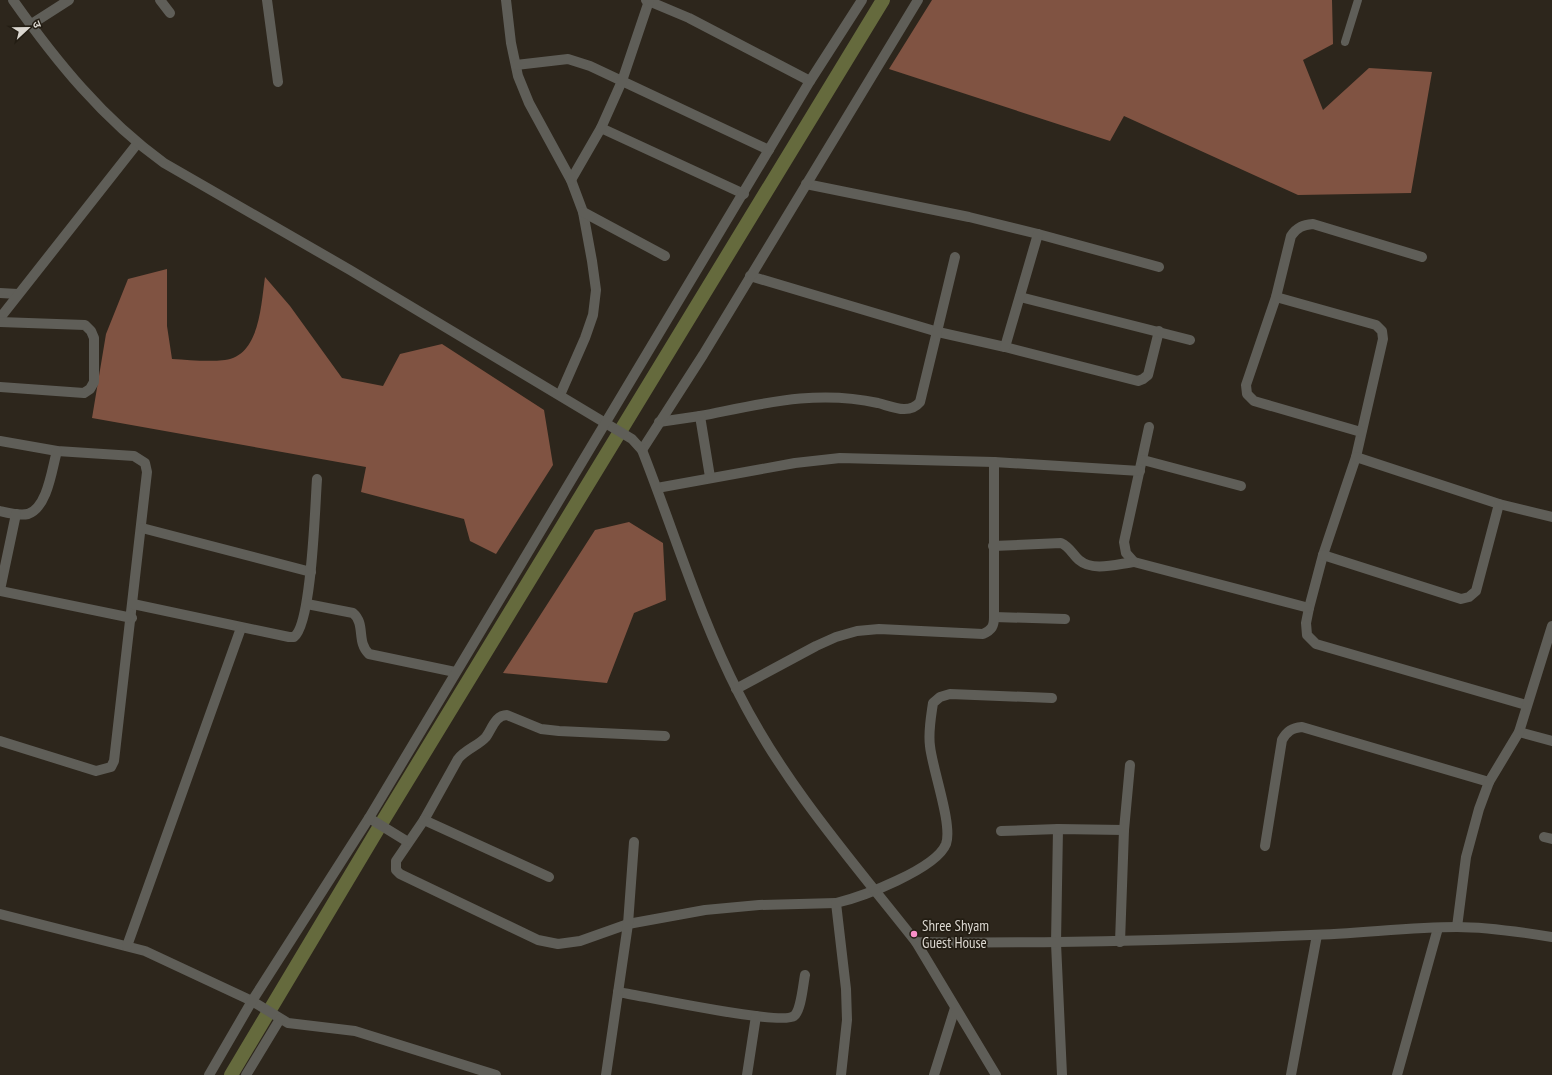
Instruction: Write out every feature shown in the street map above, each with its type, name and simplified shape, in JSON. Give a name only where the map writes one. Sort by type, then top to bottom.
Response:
[{"type":"street","points":[[13,0],[64,69],[94,102],[137,144],[164,163],[350,270],[632,439],[642,450],[708,629],[736,689],[779,764],[916,942],[996,1075]]},
{"type":"street","points":[[30,25],[69,0]]},
{"type":"street","points":[[160,0],[170,13]]},
{"type":"street","points":[[266,0],[278,82]]},
{"type":"street","points":[[506,0],[511,43],[518,76],[529,103],[571,180],[583,212],[596,290],[593,315],[585,338],[560,395]]},
{"type":"street","points":[[571,180],[601,128],[622,81],[648,0],[746,46],[810,81]]},
{"type":"street","points":[[209,1075],[373,821],[455,672],[610,425],[769,150],[810,81],[862,0]]},
{"type":"street","points":[[642,450],[703,355],[918,0]]},
{"type":"street","points":[[516,65],[568,59],[590,66],[769,150]]},
{"type":"street","points":[[601,128],[744,194]]},
{"type":"street","points":[[0,318],[137,144]]},
{"type":"street","points":[[806,184],[969,217],[1159,267]]},
{"type":"street","points":[[583,212],[666,256]]},
{"type":"street","points":[[1361,432],[1254,401],[1247,394],[1246,385],[1276,296],[1291,236],[1295,230],[1303,225],[1313,224],[1422,257]]},
{"type":"street","points":[[1005,347],[1038,234]]},
{"type":"street","points":[[659,422],[808,397],[837,397],[866,401],[907,410],[915,408],[920,402],[955,257]]},
{"type":"street","points":[[750,276],[938,332],[1005,347],[1138,381],[1143,380],[1148,375],[1159,331]]},
{"type":"street","points":[[0,292],[18,294]]},
{"type":"street","points":[[1276,296],[1376,325],[1382,331],[1383,339],[1356,458],[1323,556],[1309,608],[1306,623],[1307,635],[1316,644],[1526,705]]},
{"type":"street","points":[[1020,297],[1190,340]]},
{"type":"street","points":[[0,322],[85,325],[91,331],[94,338],[94,382],[90,389],[84,393],[0,387]]},
{"type":"street","points":[[700,416],[710,478]]},
{"type":"street","points":[[1134,562],[1126,553],[1124,542],[1149,428]]},
{"type":"street","points":[[0,441],[57,451],[134,456],[145,463],[147,472],[132,618],[114,761],[111,767],[96,771],[0,741]]},
{"type":"street","points":[[0,511],[16,514],[28,514],[39,506],[45,496],[57,451]]},
{"type":"street","points":[[657,488],[794,463],[840,458],[994,462],[1140,471]]},
{"type":"street","points":[[1356,458],[1499,504],[1552,517]]},
{"type":"street","points":[[1143,460],[1241,486]]},
{"type":"street","points":[[736,689],[836,636],[857,631],[879,629],[983,634],[990,631],[994,625],[994,462]]},
{"type":"street","points":[[133,604],[241,628],[294,637],[300,630],[306,604],[317,479]]},
{"type":"street","points":[[1323,556],[1461,599],[1469,597],[1476,590],[1499,504]]},
{"type":"street","points":[[16,514],[0,591],[132,618]]},
{"type":"street","points":[[142,528],[310,572]]},
{"type":"street","points":[[993,546],[1061,543],[1068,546],[1078,559],[1085,564],[1095,567],[1134,562],[1309,608]]},
{"type":"street","points":[[306,604],[353,613],[358,617],[361,626],[362,645],[369,654],[455,672]]},
{"type":"street","points":[[994,617],[1065,619]]},
{"type":"street","points":[[127,946],[241,628]]},
{"type":"street","points":[[1457,927],[1466,857],[1479,809],[1489,782],[1519,732],[1526,705],[1551,633]]},
{"type":"street","points":[[665,736],[547,730],[502,715],[497,718],[485,738],[464,752],[458,759],[424,820],[408,842],[395,865],[396,870],[400,874],[538,940],[558,944],[580,941],[628,924],[705,910],[751,905],[836,902],[855,898],[900,879],[936,858],[946,843],[947,825],[930,746],[933,704],[940,697],[950,694],[1052,698]]},
{"type":"street","points":[[1265,846],[1282,740],[1286,732],[1294,727],[1302,727],[1489,782]]},
{"type":"street","points":[[1519,732],[1552,741]]},
{"type":"street","points":[[1120,942],[1124,830],[1130,765]]},
{"type":"street","points":[[424,820],[550,877]]},
{"type":"street","points":[[373,821],[408,842]]},
{"type":"street","points":[[1001,831],[1058,829],[1124,830]]},
{"type":"street","points":[[1058,829],[1056,943],[1062,1075]]},
{"type":"street","points":[[606,1075],[628,924],[634,842]]},
{"type":"street","points":[[836,902],[846,989],[847,1020],[841,1075]]},
{"type":"street","points":[[0,914],[127,946],[165,960],[256,1003],[280,1019],[296,1026],[355,1031],[464,1071],[496,1075]]},
{"type":"street","points":[[916,942],[1120,942],[1318,935],[1457,927],[1518,931],[1552,937]]},
{"type":"street","points":[[1397,1075],[1438,928]]},
{"type":"street","points":[[1291,1075],[1318,935]]},
{"type":"street","points":[[618,992],[756,1016],[792,1018],[798,1013],[805,975]]},
{"type":"street","points":[[934,1075],[955,1008]]},
{"type":"street","points":[[747,1075],[756,1016]]},
{"type":"street","points":[[246,1075],[280,1019]]},
{"type":"lane","points":[[1345,42],[1358,0]]},
{"type":"shaded area","points":[[932,0],[1332,0],[1333,44],[1303,60],[1323,110],[1369,68],[1432,72],[1411,193],[1298,195],[1124,116],[1110,141],[889,69]]},
{"type":"shaded area","points":[[167,269],[167,326],[172,359],[219,361],[237,356],[245,349],[252,339],[257,327],[265,277],[290,306],[342,378],[383,386],[400,354],[442,344],[544,410],[553,465],[496,554],[470,541],[464,519],[361,492],[366,467],[92,418],[106,334],[128,279]]},
{"type":"shaded area","points":[[629,522],[663,543],[666,600],[634,613],[607,683],[503,673],[595,530]]},
{"type":"waterway","points":[[231,1075],[384,819],[883,0]]},
{"type":"place","name":"Shree Shyam Guest House","points":[[914,934]]}]
